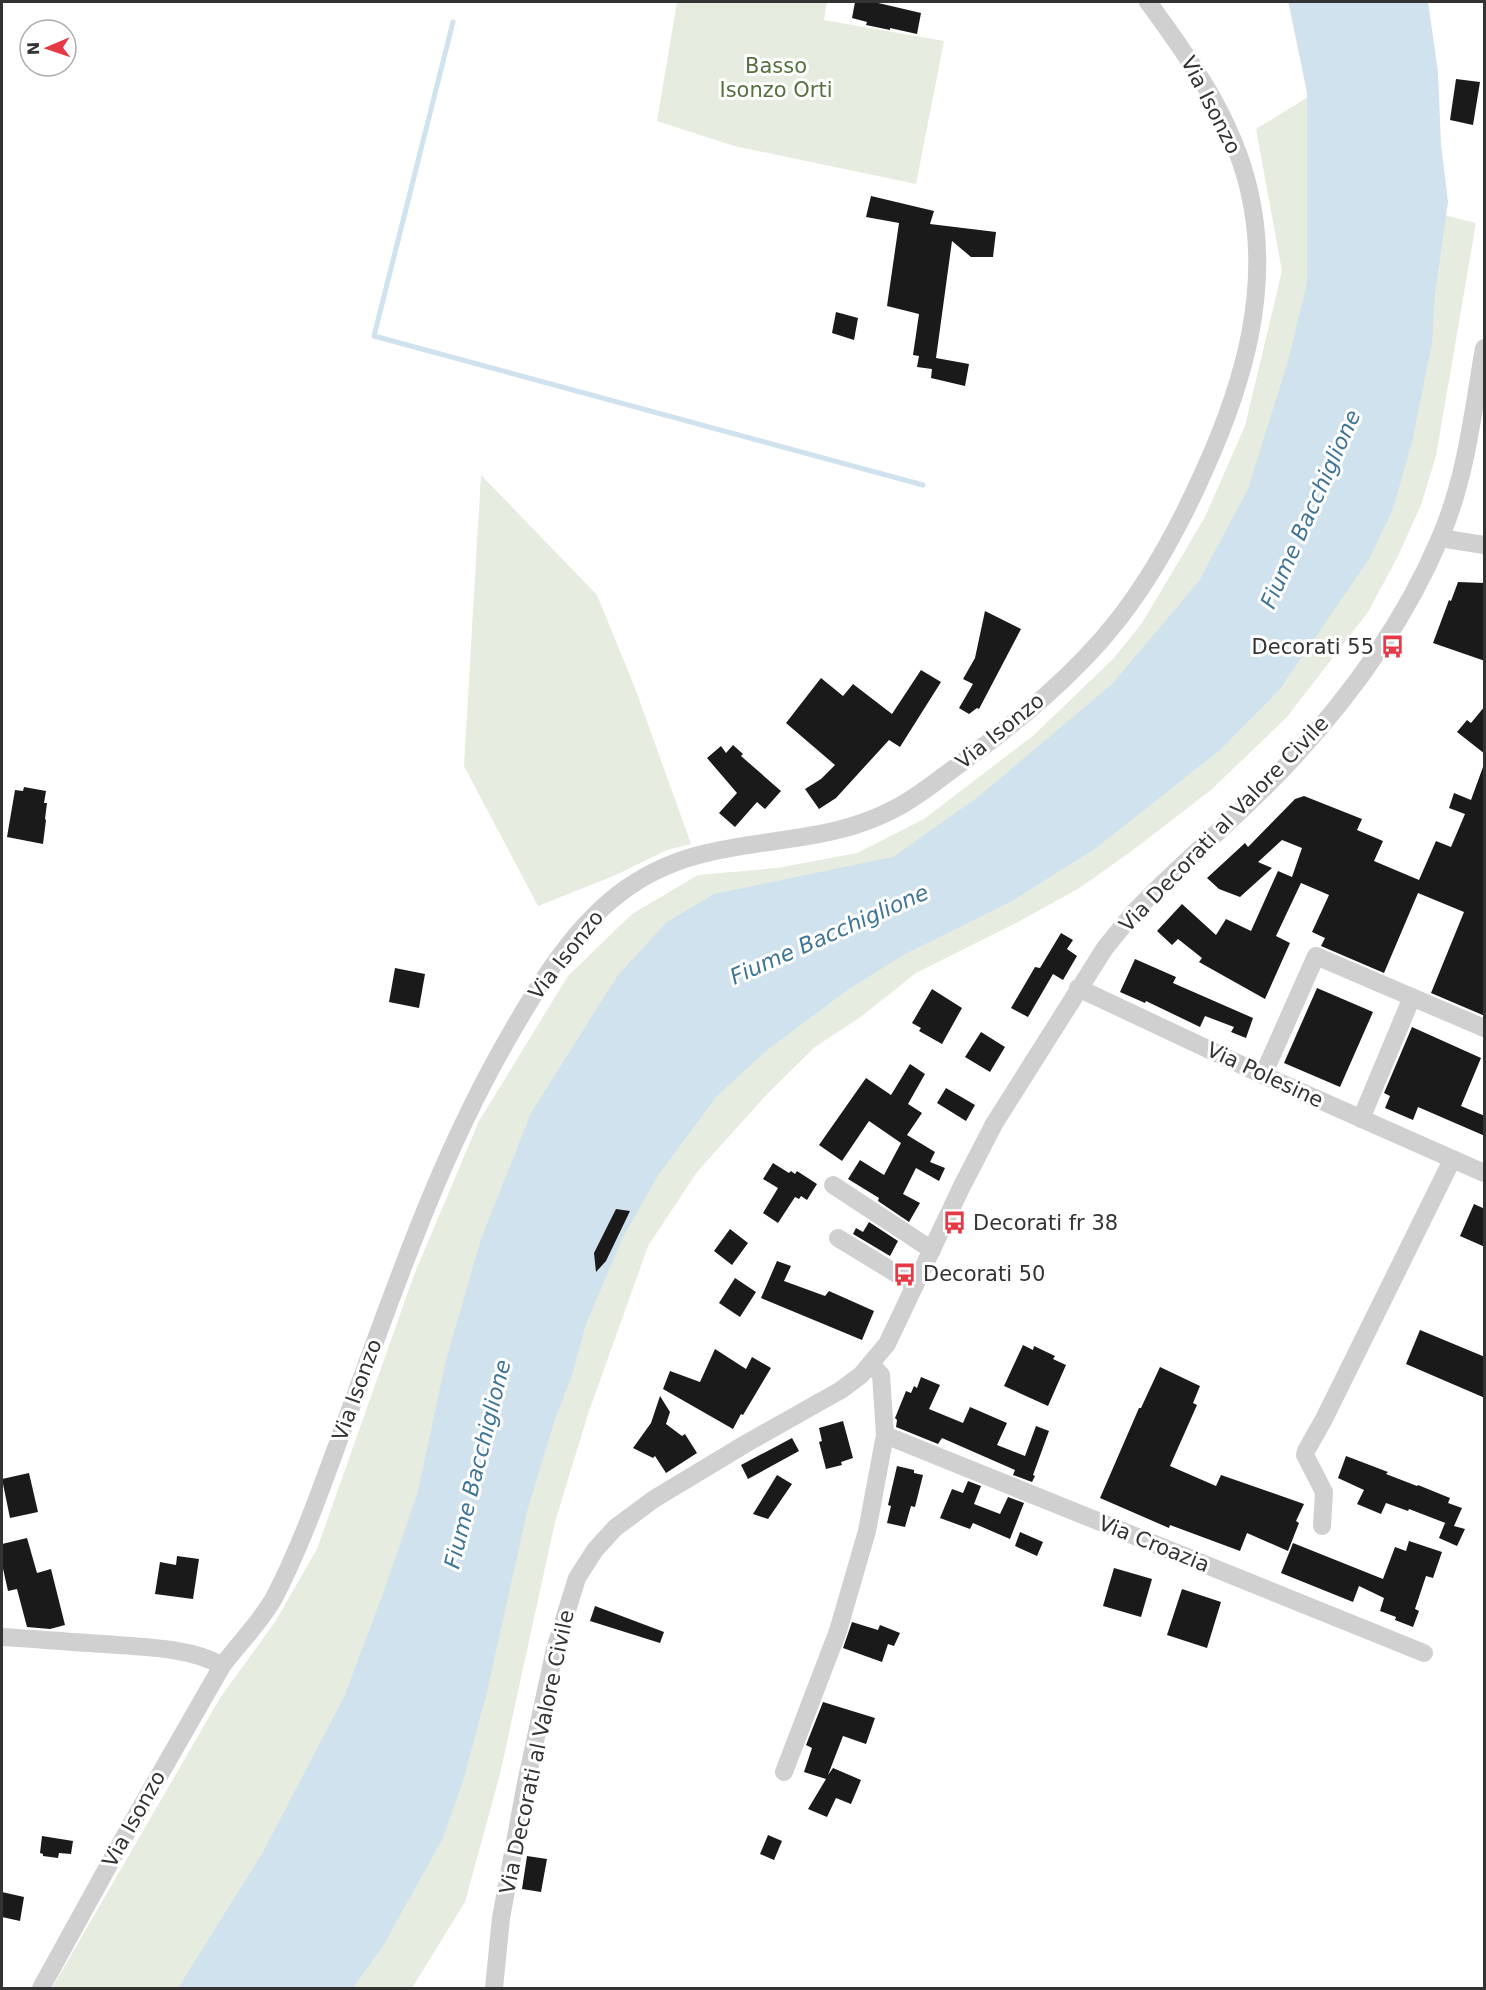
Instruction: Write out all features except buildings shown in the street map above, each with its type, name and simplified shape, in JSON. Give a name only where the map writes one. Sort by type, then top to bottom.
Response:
[{"type":"street","name":"Via Isonzo","points":[[41,1989],[143,1803],[222,1666],[260,1620],[272,1601],[324,1480],[384,1315],[464,1119],[538,986],[580,929],[604,905],[631,884],[657,869],[712,852],[830,833],[861,824],[924,791],[1020,718],[1071,672],[1119,619],[1173,536],[1200,481],[1233,401],[1251,331],[1258,256],[1249,187],[1222,118],[1183,50],[1148,2]]},
{"type":"street","name":"Via Decorati al Valore Civile","points":[[495,1989],[501,1918],[526,1784],[555,1649],[578,1578],[595,1550],[615,1528],[654,1499],[841,1390],[871,1364],[886,1344],[994,1124],[1105,948],[1135,911],[1279,772],[1341,702],[1379,650],[1413,596],[1440,538],[1455,492],[1469,438],[1485,348]]},
{"type":"street","points":[[1440,538],[1485,545]]},
{"type":"street","points":[[1263,1075],[1316,956],[1485,1028]]},
{"type":"street","name":"Via Polesine","points":[[1078,988],[1263,1075],[1485,1173]]},
{"type":"street","points":[[1361,1119],[1412,997]]},
{"type":"street","points":[[1322,1526],[1324,1492],[1306,1459],[1306,1451],[1452,1160]]},
{"type":"street","points":[[833,1185],[932,1250]]},
{"type":"street","points":[[838,1238],[915,1285]]},
{"type":"street","points":[[784,1772],[838,1631],[867,1531],[885,1435],[881,1375],[871,1364]]},
{"type":"street","name":"Via Croazia","points":[[885,1435],[1424,1653]]},
{"type":"street","points":[[2,1637],[154,1648],[191,1655],[222,1666]]},
{"type":"green space","name":"Basso Isonzo Orti","points":[[677,2],[827,2],[824,20],[944,41],[916,184],[734,146],[657,121]]},
{"type":"green space","points":[[1288,2],[1420,2],[1440,214],[1476,223],[1436,456],[1421,505],[1398,556],[1368,612],[1287,717],[1211,790],[1081,887],[1020,921],[916,973],[862,1016],[815,1047],[768,1093],[697,1172],[648,1246],[588,1414],[555,1522],[500,1774],[465,1902],[412,1988],[52,1988],[220,1698],[275,1622],[317,1549],[414,1275],[479,1121],[568,976],[632,914],[698,875],[777,868],[857,853],[924,819],[1034,735],[1114,658],[1142,623],[1205,517],[1245,426],[1282,271],[1256,129],[1308,97]]},
{"type":"green space","points":[[481,475],[597,595],[635,688],[691,844],[667,850],[616,875],[538,906],[464,766]]},
{"type":"water","name":"Fiume Bacchiglione","points":[[1289,2],[1428,2],[1438,72],[1441,144],[1448,202],[1435,294],[1432,343],[1412,442],[1393,509],[1369,559],[1280,689],[1220,750],[1096,848],[1012,901],[905,954],[849,989],[767,1050],[716,1097],[657,1177],[622,1239],[586,1324],[572,1375],[555,1419],[528,1508],[486,1696],[463,1781],[443,1838],[383,1946],[353,1988],[178,1988],[263,1852],[344,1697],[383,1594],[418,1491],[446,1360],[481,1239],[531,1113],[618,975],[667,922],[714,894],[893,857],[978,797],[1112,684],[1199,581],[1248,489],[1288,361],[1307,283],[1307,92]]},
{"type":"waterway","points":[[453,22],[374,336],[923,485]]},
{"type":"place","name":"Decorati 55","points":[[1392,647]]},
{"type":"place","name":"Decorati fr 38","points":[[955,1223]]},
{"type":"place","name":"Decorati 50","points":[[905,1274]]}]
